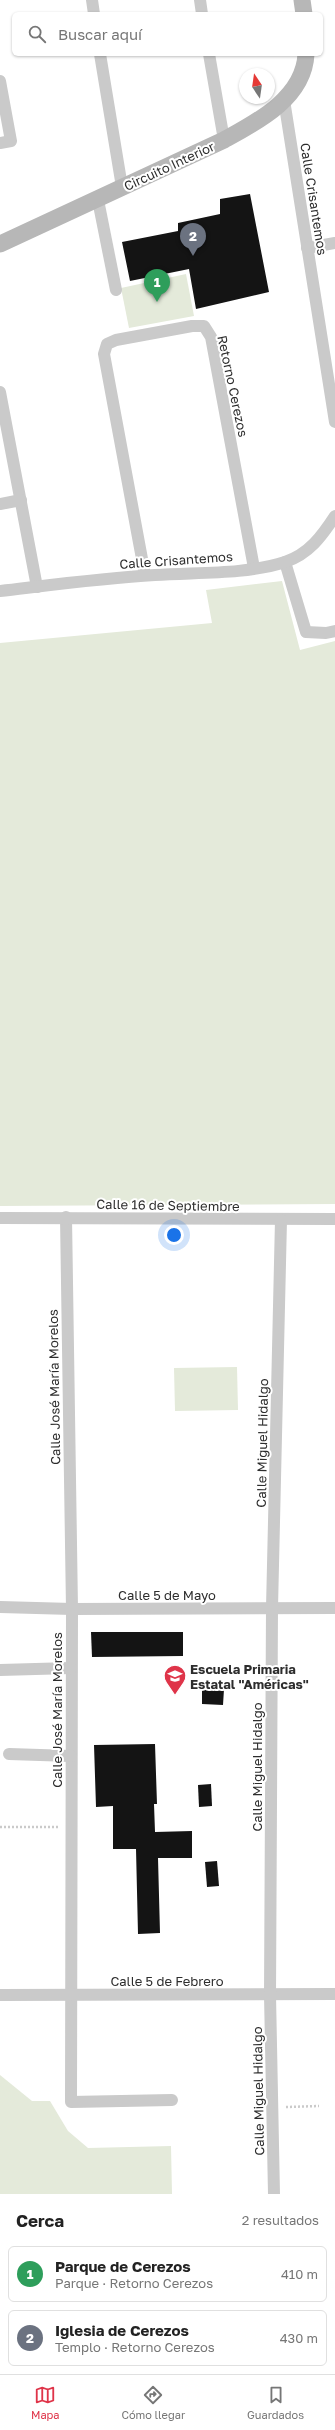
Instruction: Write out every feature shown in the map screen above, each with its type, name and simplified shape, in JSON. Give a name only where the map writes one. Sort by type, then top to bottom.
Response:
[{"type":"main road","points":[[302,0],[304,12]]},
{"type":"main road","name":"Circuito Interior","points":[[0,244],[98,200],[122,187],[224,140],[256,122],[284,100],[299,80],[305,56]]},
{"type":"street","points":[[92,0],[94,12]]},
{"type":"street","points":[[200,0],[202,12]]},
{"type":"street","points":[[100,56],[122,187]]},
{"type":"street","points":[[209,56],[224,140]]},
{"type":"street","points":[[0,80],[11,141],[0,143]]},
{"type":"street","name":"Calle Crisantemos","points":[[284,100],[335,422]]},
{"type":"street","points":[[98,200],[116,290]]},
{"type":"street","points":[[307,248],[335,244]]},
{"type":"street","name":"Retorno Cerezos","points":[[145,576],[104,354],[107,344],[116,340],[192,326],[204,326],[211,337],[254,568]]},
{"type":"street","points":[[0,392],[37,587]]},
{"type":"street","points":[[0,504],[21,500]]},
{"type":"street","name":"Calle Crisantemos","points":[[0,590],[145,576],[254,568],[285,562],[304,552],[322,537],[335,516]]},
{"type":"street","points":[[285,562],[306,632],[326,633],[335,631]]},
{"type":"street","name":"Calle 16 de Septiembre","points":[[0,1218],[335,1219]]},
{"type":"street","name":"Calle José María Morelos","points":[[66,1218],[72,1609],[71,2102],[172,2100]]},
{"type":"street","name":"Calle Miguel Hidalgo","points":[[274,2194],[270,1995],[272,1608],[281,1220]]},
{"type":"street","name":"Calle 5 de Mayo","points":[[0,1607],[72,1609],[335,1608]]},
{"type":"street","points":[[0,1670],[72,1668]]},
{"type":"street","points":[[9,1754],[71,1756]]},
{"type":"street","name":"Calle 5 de Febrero","points":[[0,1995],[72,1996],[335,1994]]},
{"type":"path","points":[[0,1827],[71,1827]]},
{"type":"path","points":[[273,2107],[319,2106]]},
{"type":"green space","points":[[186,274],[194,316],[129,328],[121,288]]},
{"type":"green space","points":[[282,581],[300,650],[335,641],[335,1204],[0,1206],[0,643],[212,623],[206,590]]},
{"type":"green space","points":[[237,1367],[238,1410],[175,1411],[174,1368]]},
{"type":"green space","points":[[0,2075],[32,2101],[50,2101],[68,2131],[88,2148],[171,2146],[172,2194],[0,2194]]},
{"type":"building","points":[[250,194],[269,292],[196,309],[189,269],[130,281],[122,242],[178,231],[178,223],[220,214],[220,199]]},
{"type":"building","points":[[91,1632],[183,1632],[183,1656],[92,1657]]},
{"type":"building","points":[[202,1688],[224,1689],[223,1705],[202,1704]]},
{"type":"building","points":[[155,1744],[157,1804],[154,1804],[155,1832],[192,1831],[192,1858],[158,1858],[160,1933],[138,1934],[136,1849],[113,1849],[113,1806],[96,1807],[94,1745]]},
{"type":"building","points":[[211,1784],[212,1806],[199,1807],[198,1785]]},
{"type":"building","points":[[217,1861],[219,1886],[207,1887],[205,1862]]},
{"type":"place","name":"Iglesia de Cerezos","points":[[193,256]]},
{"type":"place","name":"Parque de Cerezos","points":[[157,302]]},
{"type":"place","name":"Escuela Primaria Estatal \"Américas\"","points":[[175,1696]]}]
